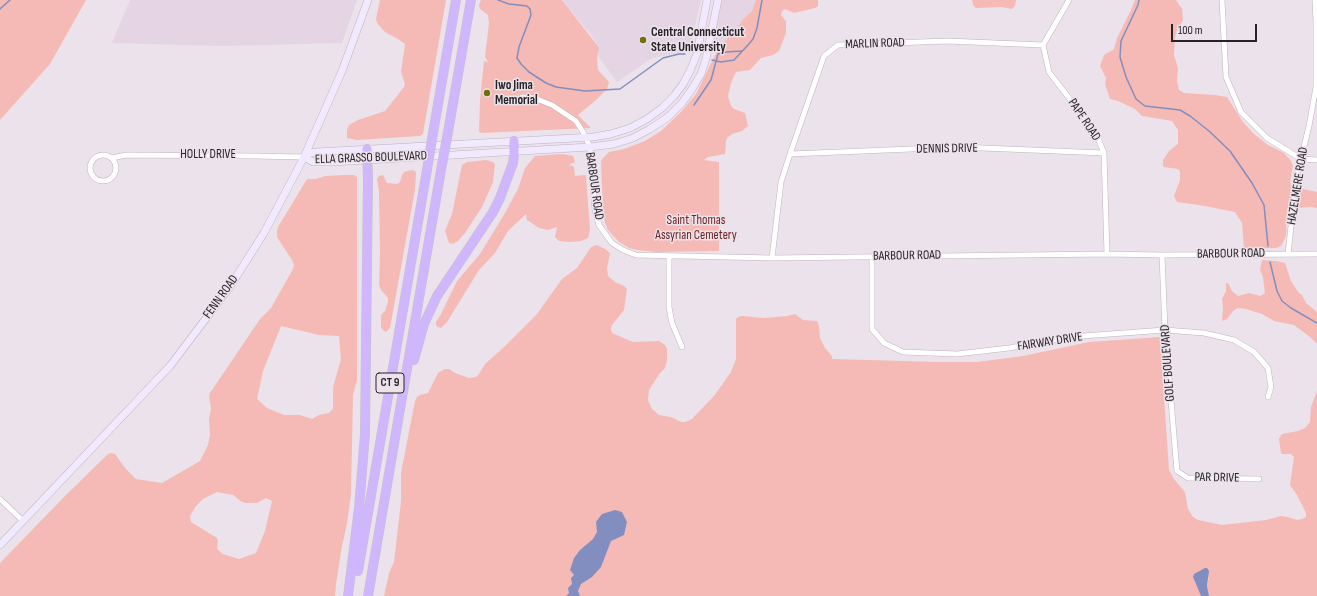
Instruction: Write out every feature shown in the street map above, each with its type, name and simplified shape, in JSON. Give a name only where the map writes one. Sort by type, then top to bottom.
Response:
[{"type":"highway","name":"CT 9","points":[[353,596],[456,3]]},
{"type":"highway","name":"CT 9","points":[[368,596],[470,5]]},
{"type":"highway","points":[[401,401],[411,374],[421,334],[431,308],[445,283],[497,205],[511,171],[514,141]]},
{"type":"highway","points":[[348,596],[356,535],[366,434],[367,149]]},
{"type":"main road","name":"FENN ROAD","points":[[0,545],[170,366],[229,288],[272,218],[304,157],[342,71],[368,0]]},
{"type":"main road","name":"ELLA GRASSO BOULEVARD","points":[[707,0],[697,54],[679,91],[655,114],[641,123],[624,130],[585,137],[316,152],[310,153],[304,157],[309,161],[315,162],[514,152],[590,147],[619,142],[635,137],[648,131],[664,120],[684,100],[695,84],[701,74],[706,59],[718,0]]},
{"type":"main road","points":[[704,17],[714,19]]},
{"type":"main road","points":[[686,78],[695,84]]},
{"type":"street","points":[[1043,45],[1069,0]]},
{"type":"street","points":[[1222,0],[1226,77],[1242,112],[1268,138],[1301,159],[1317,160]]},
{"type":"street","name":"HAZELMERE ROAD","points":[[1288,254],[1296,180],[1309,126],[1316,87],[1317,22],[1315,0]]},
{"type":"street","name":"MARLIN ROAD","points":[[772,258],[781,182],[824,56],[838,45],[947,41],[1043,45]]},
{"type":"street","name":"PAPE ROAD","points":[[1043,45],[1049,72],[1096,133],[1104,153],[1107,254]]},
{"type":"street","name":"BARBOUR ROAD","points":[[522,97],[534,98],[552,105],[576,121],[590,147],[595,210],[599,225],[612,242],[623,250],[636,255],[669,257],[772,258],[1107,254],[1317,254]]},
{"type":"street","name":"DENNIS DRIVE","points":[[790,154],[959,148],[1104,153]]},
{"type":"street","name":"HOLLY DRIVE","points":[[112,158],[116,167],[116,172],[113,177],[109,180],[103,181],[94,178],[90,168],[93,159],[103,155],[107,155],[112,158],[126,155],[304,157]]},
{"type":"street","name":"GOLF BOULEVARD","points":[[1162,255],[1165,330],[1177,471]]},
{"type":"street","points":[[669,257],[669,307],[672,323],[682,347]]},
{"type":"street","name":"FAIRWAY DRIVE","points":[[872,257],[872,329],[884,343],[903,352],[957,354],[1009,348],[1069,337],[1165,330],[1204,332],[1234,340],[1254,352],[1268,368],[1271,387],[1268,396]]},
{"type":"street","name":"PAR DRIVE","points":[[1177,471],[1188,478],[1258,479]]},
{"type":"street","points":[[0,499],[23,521]]},
{"type":"shaded area","points":[[130,0],[357,0],[342,43],[223,46],[112,43]]},
{"type":"shaded area","name":"Central Connecticut State University","points":[[562,0],[701,0],[689,51],[652,58],[617,82],[598,56],[599,48],[592,36]]},
{"type":"shaded area","name":"Central Connecticut State University","points":[[721,0],[756,0],[752,11],[743,19],[737,29],[719,47],[713,47]]},
{"type":"green space","points":[[0,0],[86,0],[50,64],[0,120]]},
{"type":"green space","points":[[380,0],[446,0],[423,134],[420,136],[357,140],[347,138],[347,130],[349,125],[358,120],[385,111],[405,84],[401,72],[405,44],[385,32],[377,23],[376,19]]},
{"type":"green space","points":[[481,0],[562,0],[599,48],[597,59],[598,70],[609,82],[607,89],[578,115],[591,128],[481,133],[479,131],[484,61],[488,62],[485,57],[489,23],[488,15],[480,9],[479,5]]},
{"type":"green space","name":"Saint Thomas Assyrian Cemetery","points":[[756,0],[818,0],[818,6],[794,13],[785,9],[782,11],[781,15],[786,21],[786,33],[779,51],[773,55],[761,58],[750,70],[736,72],[731,83],[728,96],[731,106],[734,109],[745,113],[748,126],[742,131],[732,134],[727,138],[725,154],[708,157],[704,160],[719,162],[719,251],[657,252],[629,248],[619,242],[608,230],[605,223],[603,211],[601,161],[609,152],[624,149],[645,141],[661,131],[681,112],[696,94],[719,47],[737,29],[743,19],[752,11]]},
{"type":"green space","points":[[972,0],[1016,0],[1015,6],[1012,9],[1002,7],[976,8],[973,5]]},
{"type":"green space","points":[[1135,0],[1176,0],[1182,9],[1183,20],[1177,30],[1174,55],[1178,68],[1177,81],[1179,90],[1184,93],[1227,97],[1243,122],[1254,134],[1268,145],[1284,153],[1291,161],[1293,166],[1290,181],[1291,185],[1317,192],[1317,208],[1310,207],[1287,209],[1286,236],[1281,246],[1276,248],[1244,248],[1242,223],[1235,212],[1177,202],[1174,196],[1180,180],[1180,172],[1178,169],[1164,167],[1163,160],[1169,151],[1178,144],[1178,130],[1172,121],[1142,116],[1135,109],[1110,99],[1105,84],[1106,78],[1100,66],[1104,55],[1114,49],[1117,38]]},
{"type":"green space","points":[[562,154],[573,156],[575,161],[574,163],[569,164],[574,167],[575,176],[586,176],[590,229],[588,238],[581,241],[559,241],[555,237],[557,227],[548,230],[539,228],[527,220],[526,214],[508,231],[495,253],[479,270],[447,322],[441,328],[438,327],[436,322],[457,281],[480,254],[505,213],[518,189],[525,168],[535,156]]},
{"type":"green space","points":[[486,160],[493,162],[495,165],[493,182],[482,207],[458,241],[453,244],[449,243],[445,231],[452,214],[462,165],[467,162]]},
{"type":"green space","points":[[412,170],[416,173],[415,190],[390,328],[386,332],[381,327],[381,315],[385,311],[388,298],[381,290],[379,285],[379,191],[377,179],[379,176],[383,175],[387,183],[397,184],[400,182],[404,172]]},
{"type":"green space","points":[[354,175],[357,177],[357,380],[353,395],[351,494],[335,596],[0,596],[0,563],[108,454],[115,454],[125,468],[136,479],[162,483],[200,461],[208,445],[210,435],[210,393],[260,319],[271,308],[293,269],[294,265],[292,260],[277,237],[278,227],[307,179],[316,179],[325,176]],"holes":[[[281,326],[319,335],[339,336],[341,359],[333,387],[333,409],[329,413],[319,415],[312,419],[300,415],[284,415],[267,408],[257,399],[263,371]],[[217,492],[233,495],[242,502],[246,503],[257,503],[266,498],[272,501],[265,531],[256,553],[239,559],[223,554],[217,549],[217,538],[191,522],[190,516],[196,506],[203,499]]]},
{"type":"green space","points":[[597,245],[610,253],[607,268],[608,276],[627,289],[624,310],[612,325],[612,333],[633,342],[659,341],[665,345],[667,349],[667,360],[665,368],[649,390],[648,400],[652,409],[659,415],[671,417],[681,422],[692,419],[714,396],[731,372],[736,359],[736,319],[742,316],[764,318],[795,314],[803,320],[817,321],[820,338],[825,348],[832,356],[832,359],[977,362],[1023,356],[1089,342],[1160,337],[1169,470],[1174,479],[1185,492],[1188,509],[1193,517],[1198,520],[1222,525],[1266,520],[1281,516],[1297,520],[1306,517],[1306,513],[1297,495],[1290,485],[1294,457],[1291,454],[1281,453],[1279,439],[1282,434],[1305,428],[1310,422],[1311,407],[1317,391],[1317,596],[1209,596],[1207,586],[1209,577],[1193,575],[1201,596],[384,596],[389,573],[394,562],[401,501],[401,473],[417,397],[428,393],[438,373],[445,369],[449,369],[469,378],[476,377],[485,364],[537,314],[562,279],[577,268],[591,247]]},
{"type":"green space","points":[[1262,260],[1285,263],[1291,281],[1298,292],[1302,295],[1306,303],[1317,312],[1317,344],[1294,325],[1274,321],[1262,314],[1246,309],[1238,308],[1223,321],[1222,299],[1226,291],[1226,283],[1228,283],[1232,291],[1238,296],[1249,293],[1260,296],[1265,293],[1263,277],[1260,270]]},
{"type":"water","points":[[615,510],[622,512],[627,522],[624,535],[611,541],[601,567],[592,577],[581,584],[578,591],[580,596],[566,596],[569,593],[568,588],[572,584],[571,578],[574,575],[570,570],[574,558],[580,550],[593,539],[597,532],[596,522],[602,514]]},
{"type":"water","points":[[1205,568],[1209,571],[1207,586],[1209,596],[1201,596],[1193,577],[1194,574]]},
{"type":"waterway","points":[[0,9],[10,0]]},
{"type":"waterway","points":[[498,0],[509,4],[527,6],[530,9],[531,15],[519,47],[517,58],[529,72],[546,83],[556,87],[585,91],[620,89],[663,58],[685,54]]},
{"type":"waterway","points":[[712,60],[721,62],[734,60],[748,45],[753,39],[757,28],[762,0]]},
{"type":"waterway","points":[[1139,0],[1121,41],[1120,57],[1126,77],[1136,99],[1145,106],[1180,110],[1209,131],[1230,151],[1252,183],[1264,205],[1268,246]]},
{"type":"waterway","points":[[694,105],[711,80],[718,54],[742,51]]},
{"type":"waterway","points":[[1270,262],[1277,291],[1282,301],[1317,323]]},
{"type":"place","name":"Central Connecticut State University","points":[[643,40]]},
{"type":"place","name":"Iwo Jima Memorial","points":[[487,93]]}]
